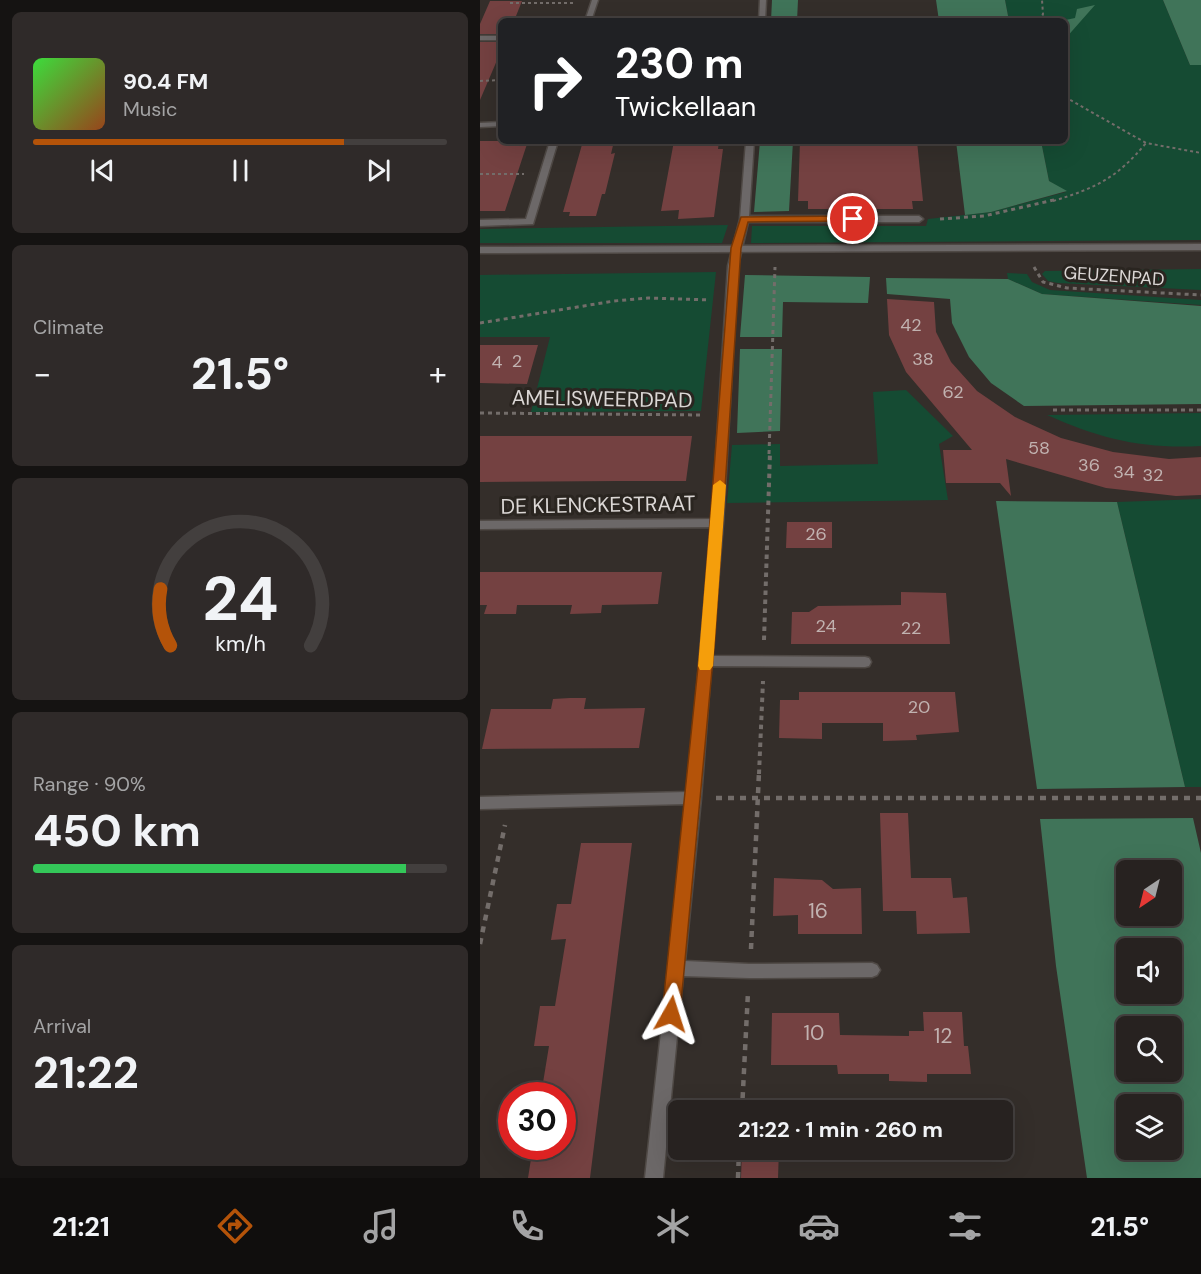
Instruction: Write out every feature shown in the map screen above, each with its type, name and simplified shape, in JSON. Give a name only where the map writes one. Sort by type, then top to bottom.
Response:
[{"type":"street","points":[[762,18],[764,0]]},
{"type":"street","points":[[589,18],[594,1]]},
{"type":"street","points":[[480,38],[498,38]]},
{"type":"street","points":[[480,124],[498,124]]},
{"type":"street","points":[[480,223],[530,222],[553,144]]},
{"type":"street","points":[[654,1178],[694,798],[717,523],[731,300],[736,248],[744,219],[750,144]]},
{"type":"street","points":[[744,219],[919,219]]},
{"type":"street","points":[[480,250],[1201,247]]},
{"type":"street","name":"DE KLENCKESTRAAT","points":[[480,525],[717,523]]},
{"type":"street","points":[[706,661],[865,662]]},
{"type":"street","points":[[480,802],[694,798]]},
{"type":"street","points":[[676,968],[749,971],[872,970]]},
{"type":"path","points":[[1041,18],[1042,0]]},
{"type":"path","points":[[510,3],[594,1]]},
{"type":"path","points":[[480,81],[498,80]]},
{"type":"path","points":[[1068,99],[1146,143],[1201,153]]},
{"type":"path","points":[[919,219],[955,220],[1052,201],[1096,185],[1128,165],[1146,143]]},
{"type":"path","points":[[480,174],[543,173]]},
{"type":"path","points":[[743,1100],[759,798],[775,266]]},
{"type":"path","name":"GEUZENPAD","points":[[1034,266],[1043,282],[1066,288],[1201,295]]},
{"type":"path","points":[[480,323],[614,300],[648,298],[731,300]]},
{"type":"path","points":[[1053,411],[1201,410]]},
{"type":"path","name":"AMELISWEERDPAD","points":[[480,413],[724,415]]},
{"type":"path","points":[[694,798],[1201,798]]},
{"type":"path","points":[[480,944],[510,802]]},
{"type":"path","points":[[738,1178],[739,1160]]},
{"type":"green space","points":[[772,0],[798,0],[797,18],[771,18]]},
{"type":"green space","points":[[936,0],[1005,0],[1008,18],[939,18]]},
{"type":"green space","points":[[1005,0],[1163,0],[1190,65],[1201,65],[1201,240],[751,243],[752,226],[926,226],[928,219],[991,212],[1066,192],[1049,181],[1042,144],[1068,144],[1068,18],[1008,18]]},
{"type":"green space","points":[[1163,0],[1201,0],[1201,65],[1190,65]]},
{"type":"green space","points":[[1095,5],[1068,36],[1068,20],[1075,18],[1077,9]]},
{"type":"green space","points":[[760,144],[793,144],[789,211],[754,212]]},
{"type":"green space","points":[[956,144],[1042,144],[1049,181],[1067,191],[991,212],[965,215]]},
{"type":"green space","points":[[728,225],[722,243],[480,243],[480,229]]},
{"type":"green space","points":[[1201,269],[1201,290],[1058,283],[1048,281],[1042,274],[1045,271]]},
{"type":"green space","points":[[716,272],[701,411],[531,412],[550,337],[480,337],[480,275]]},
{"type":"green space","points":[[1007,273],[1027,274],[1032,282],[1050,290],[1201,300],[1201,305],[1042,294],[1008,279]]},
{"type":"green space","points":[[745,275],[870,277],[868,303],[783,302],[782,337],[740,337]]},
{"type":"green space","points":[[886,278],[1008,279],[1042,294],[1201,306],[1201,404],[1024,406],[991,383],[969,357],[952,323],[950,299],[887,294]]},
{"type":"green space","points":[[740,349],[782,349],[780,431],[737,433]]},
{"type":"green space","points":[[906,390],[953,436],[939,444],[948,500],[727,503],[732,445],[780,444],[780,466],[878,464],[873,392]]},
{"type":"green space","points":[[1201,413],[1201,446],[1180,447],[1122,441],[1047,415]]},
{"type":"green space","points":[[1201,499],[1201,787],[1185,787],[1117,502]]},
{"type":"green space","points":[[996,501],[1117,502],[1185,787],[1037,789]]},
{"type":"green space","points":[[1193,818],[1201,853],[1201,1178],[1087,1178],[1056,966],[1040,819]]},
{"type":"building","points":[[490,1],[522,1],[515,18],[498,18],[498,34],[480,34],[480,24]]},
{"type":"building","points":[[480,42],[498,42],[498,58],[480,100]]},
{"type":"building","points":[[480,141],[498,141],[498,144],[527,144],[505,211],[480,211]]},
{"type":"building","points":[[582,144],[613,144],[611,154],[615,153],[605,194],[602,194],[596,216],[569,216],[570,212],[563,212]]},
{"type":"building","points":[[673,144],[719,144],[718,149],[723,149],[714,217],[678,219],[679,210],[661,211]]},
{"type":"building","points":[[800,144],[917,144],[923,201],[912,201],[913,209],[808,209],[808,201],[798,201]]},
{"type":"building","points":[[887,299],[934,302],[936,332],[951,362],[977,391],[1015,417],[1061,438],[1113,452],[1169,459],[1201,457],[1201,495],[1176,496],[1106,488],[1006,459],[1011,496],[1000,483],[946,483],[943,450],[972,450],[906,372],[889,335]]},
{"type":"building","points":[[480,345],[538,345],[527,384],[480,383]]},
{"type":"building","points":[[480,436],[692,436],[686,481],[480,482]]},
{"type":"building","points":[[787,522],[832,522],[832,548],[786,548]]},
{"type":"building","points":[[480,572],[662,572],[658,604],[602,605],[601,613],[570,614],[572,605],[517,605],[516,614],[484,614],[487,605],[480,605]]},
{"type":"building","points":[[901,592],[946,593],[950,644],[791,644],[792,612],[809,612],[818,606],[901,605]]},
{"type":"building","points":[[799,692],[955,692],[959,732],[916,735],[917,740],[883,741],[883,723],[822,723],[822,739],[779,738],[780,700],[799,700]]},
{"type":"building","points":[[586,698],[584,709],[645,708],[639,748],[482,749],[491,709],[551,709],[553,699]]},
{"type":"building","points":[[880,813],[908,813],[911,878],[951,878],[953,898],[967,897],[970,933],[917,934],[916,911],[883,911]]},
{"type":"building","points":[[581,843],[632,843],[590,1178],[528,1178],[531,1160],[576,1160],[576,1082],[543,1082],[549,1046],[534,1046],[540,1006],[555,1006],[566,939],[551,940],[557,904],[571,904]]},
{"type":"building","points":[[774,878],[822,880],[833,889],[861,888],[862,934],[798,934],[798,915],[773,916]]},
{"type":"building","points":[[923,1012],[962,1012],[964,1046],[968,1046],[971,1074],[927,1074],[927,1082],[889,1081],[889,1074],[838,1074],[837,1065],[771,1065],[772,1013],[839,1013],[840,1035],[909,1036],[909,1031],[924,1031]]},
{"type":"building","points":[[742,1160],[779,1160],[778,1178],[741,1178]]},
{"type":"slow traffic","points":[[705,666],[720,485]]},
{"type":"route","points":[[671,1014],[708,638],[736,248],[744,219],[853,219]]}]
